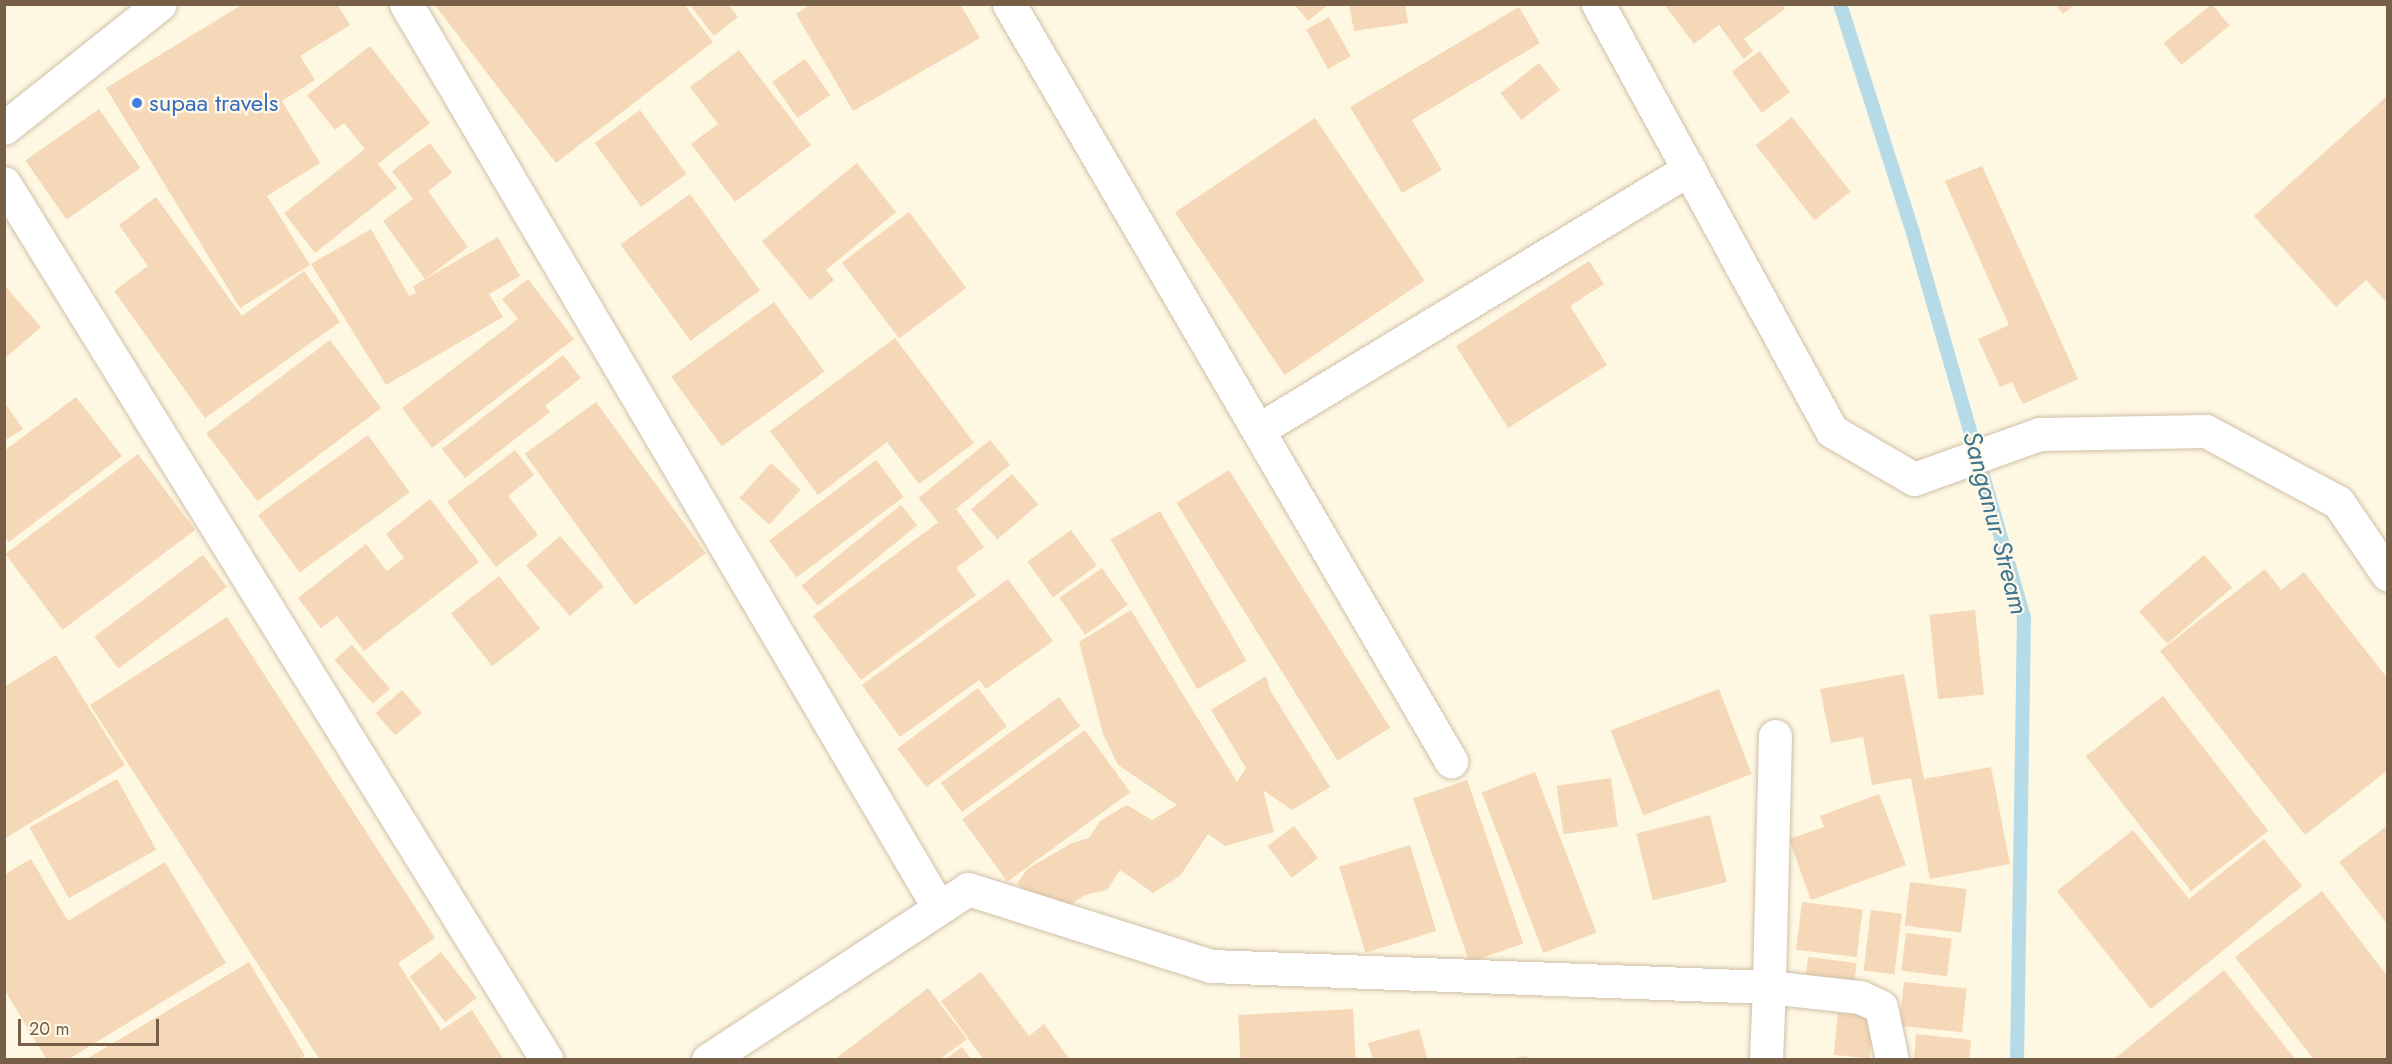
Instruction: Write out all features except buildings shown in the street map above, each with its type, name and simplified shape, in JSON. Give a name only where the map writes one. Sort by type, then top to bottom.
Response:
[{"type":"street","points":[[4,128],[160,4]]},
{"type":"street","points":[[406,4],[939,908]]},
{"type":"street","points":[[1009,4],[1451,761]]},
{"type":"street","points":[[1598,4],[1832,431],[1914,479],[1938,468],[2040,434],[2205,431],[2338,502],[2388,575]]},
{"type":"street","points":[[1258,430],[1689,170]]},
{"type":"street","points":[[4,183],[547,1059]]},
{"type":"street","points":[[1766,1059],[1775,736]]},
{"type":"street","points":[[708,1059],[968,890],[1211,966],[1769,987],[1860,997],[1881,1007],[1892,1059]]},
{"type":"waterway","name":"Sanganur Stream","points":[[1840,4],[1913,233],[2024,617],[2017,1060]]},
{"type":"place","name":"supaa travels","points":[[137,103]]}]
